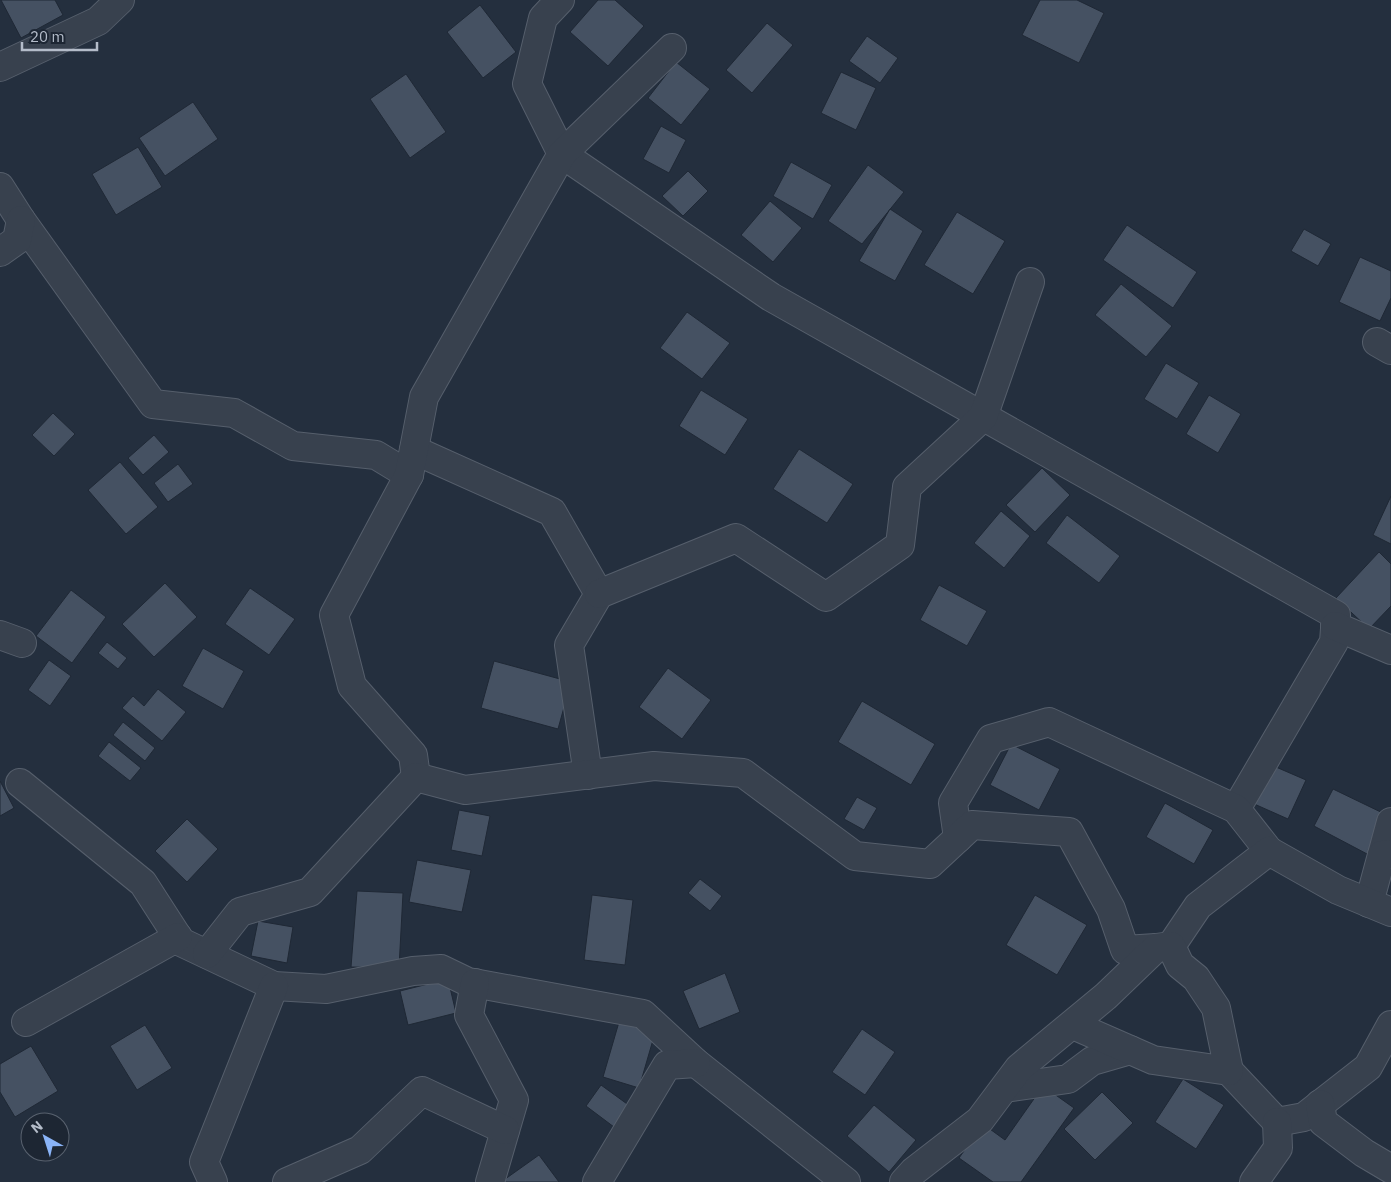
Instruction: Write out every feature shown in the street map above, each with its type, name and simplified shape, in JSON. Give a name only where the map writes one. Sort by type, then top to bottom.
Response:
[{"type":"street","points":[[0,67],[98,21],[120,0]]},
{"type":"street","points":[[544,6],[527,84],[562,154],[771,297],[1336,615],[1334,642],[1236,809]]},
{"type":"street","points":[[416,776],[413,756],[352,686],[334,615],[411,462],[424,397],[562,154],[672,48]]},
{"type":"street","points":[[0,187],[153,404],[234,413],[293,446],[376,455],[411,462],[552,512],[599,594]]},
{"type":"street","points":[[0,252],[17,240],[22,220]]},
{"type":"street","points":[[588,775],[569,645],[599,594],[736,538],[826,597],[900,545],[908,487],[983,417],[1030,282]]},
{"type":"street","points":[[1335,626],[1391,650]]},
{"type":"street","points":[[958,838],[953,803],[991,738],[1049,722],[1236,809],[1270,851],[1338,890],[1380,907],[1391,822]]},
{"type":"street","points":[[416,776],[465,790],[654,766],[743,773],[855,856],[930,864],[972,826],[1069,832],[1111,909],[1126,950],[1164,947]]},
{"type":"street","points":[[207,954],[240,912],[310,892],[416,776]]},
{"type":"street","points":[[20,783],[143,883],[181,942],[274,986],[326,989],[413,971],[441,969],[468,982],[644,1014],[696,1063],[846,1182]]},
{"type":"street","points":[[904,1182],[914,1171],[980,1120],[1019,1068],[1164,947],[1198,906],[1270,851]]},
{"type":"street","points":[[26,1022],[178,936]]},
{"type":"street","points":[[1164,947],[1180,965],[1196,978],[1216,1008],[1229,1071],[1277,1122],[1278,1148],[1254,1182]]},
{"type":"street","points":[[475,983],[469,1016],[514,1100],[490,1182]]},
{"type":"street","points":[[213,1182],[204,1162],[274,986]]},
{"type":"street","points":[[1072,1025],[1153,1060],[1229,1071]]},
{"type":"street","points":[[1277,1122],[1304,1117],[1368,1067],[1391,1025]]},
{"type":"street","points":[[1005,1088],[1068,1079],[1092,1061],[1130,1050]]},
{"type":"street","points":[[597,1182],[668,1065],[696,1063]]},
{"type":"street","points":[[287,1182],[360,1150],[422,1091],[505,1130]]},
{"type":"street","points":[[1320,1104],[1323,1122],[1364,1153],[1391,1169]]},
{"type":"building","points":[[1,0],[55,0],[63,15],[21,38]]},
{"type":"building","points":[[598,0],[615,0],[644,26],[608,66],[570,32]]},
{"type":"building","points":[[1040,0],[1077,0],[1104,13],[1079,63],[1022,35]]},
{"type":"building","points":[[480,5],[516,52],[483,78],[447,32]]},
{"type":"building","points":[[767,23],[793,45],[752,93],[726,70]]},
{"type":"building","points":[[867,36],[898,58],[880,83],[849,61]]},
{"type":"building","points":[[676,62],[710,89],[681,125],[648,98]]},
{"type":"building","points":[[841,72],[876,88],[856,130],[821,113]]},
{"type":"building","points":[[406,74],[446,132],[410,158],[370,99]]},
{"type":"building","points":[[193,102],[218,139],[165,176],[139,138]]},
{"type":"building","points":[[661,126],[686,140],[669,173],[643,159]]},
{"type":"building","points":[[138,147],[162,187],[116,215],[92,174]]},
{"type":"building","points":[[791,162],[832,185],[813,219],[773,196]]},
{"type":"building","points":[[868,165],[904,192],[862,244],[828,221]]},
{"type":"building","points":[[688,171],[708,191],[683,216],[662,196]]},
{"type":"building","points":[[770,201],[802,228],[773,262],[741,235]]},
{"type":"building","points":[[890,209],[923,231],[895,281],[859,261]]},
{"type":"building","points":[[957,212],[1005,241],[973,294],[924,265]]},
{"type":"building","points":[[1127,225],[1197,272],[1173,308],[1103,260]]},
{"type":"building","points":[[1304,229],[1331,244],[1318,266],[1291,251]]},
{"type":"building","points":[[1360,257],[1391,271],[1391,298],[1380,321],[1339,302]]},
{"type":"building","points":[[1121,284],[1172,326],[1146,357],[1095,315]]},
{"type":"building","points":[[687,312],[730,343],[702,379],[660,348]]},
{"type":"building","points":[[1166,363],[1199,383],[1177,419],[1144,399]]},
{"type":"building","points":[[701,390],[748,419],[725,455],[679,426]]},
{"type":"building","points":[[1209,395],[1241,414],[1218,453],[1186,434]]},
{"type":"building","points":[[53,413],[75,434],[54,456],[32,435]]},
{"type":"building","points":[[154,435],[169,452],[143,475],[128,458]]},
{"type":"building","points":[[799,449],[853,484],[827,523],[773,489]]},
{"type":"building","points":[[120,462],[158,507],[126,534],[88,490]]},
{"type":"building","points":[[178,464],[193,484],[168,502],[154,483]]},
{"type":"building","points":[[1042,468],[1070,495],[1035,532],[1006,505]]},
{"type":"building","points":[[1391,496],[1391,544],[1373,535]]},
{"type":"building","points":[[1001,511],[1030,536],[1004,568],[974,543]]},
{"type":"building","points":[[1067,515],[1120,556],[1099,583],[1046,543]]},
{"type":"building","points":[[1379,552],[1391,564],[1391,606],[1369,629],[1336,598]]},
{"type":"building","points":[[165,583],[197,617],[154,657],[122,624]]},
{"type":"building","points":[[939,585],[987,611],[967,646],[920,620]]},
{"type":"building","points":[[250,588],[295,619],[269,655],[225,624]]},
{"type":"building","points":[[71,590],[106,617],[72,663],[36,636]]},
{"type":"building","points":[[107,642],[127,658],[118,669],[98,653]]},
{"type":"building","points":[[203,648],[244,671],[223,709],[182,686]]},
{"type":"building","points":[[49,660],[71,676],[50,706],[28,690]]},
{"type":"building","points":[[494,661],[571,682],[558,729],[481,708]]},
{"type":"building","points":[[668,668],[711,700],[682,739],[639,707]]},
{"type":"building","points":[[158,689],[186,712],[162,741],[122,708],[133,696],[144,706]]},
{"type":"building","points":[[862,701],[935,744],[911,785],[838,742]]},
{"type":"building","points":[[123,722],[155,748],[145,761],[113,735]]},
{"type":"building","points":[[109,742],[141,768],[130,781],[98,756]]},
{"type":"building","points":[[1011,744],[1060,769],[1039,810],[990,785]]},
{"type":"building","points":[[1269,764],[1306,780],[1288,819],[1252,803]]},
{"type":"building","points":[[0,781],[14,808],[0,816]]},
{"type":"building","points":[[1333,789],[1389,816],[1369,855],[1314,826]]},
{"type":"building","points":[[857,797],[877,808],[864,830],[844,819]]},
{"type":"building","points":[[1165,803],[1213,830],[1194,864],[1146,837]]},
{"type":"building","points":[[459,810],[490,816],[482,856],[451,850]]},
{"type":"building","points":[[187,819],[218,849],[187,882],[155,851]]},
{"type":"building","points":[[417,860],[471,870],[462,912],[409,902]]},
{"type":"building","points":[[700,879],[722,896],[710,911],[688,893]]},
{"type":"building","points":[[357,891],[403,893],[399,968],[351,967]]},
{"type":"building","points":[[592,895],[633,900],[625,965],[584,960]]},
{"type":"building","points":[[1035,895],[1087,925],[1057,975],[1006,945]]},
{"type":"building","points":[[258,921],[293,927],[287,963],[251,956]]},
{"type":"building","points":[[725,973],[740,1012],[699,1029],[683,991]]},
{"type":"building","points":[[448,979],[456,1013],[408,1025],[400,991]]},
{"type":"building","points":[[619,1022],[655,1033],[639,1088],[603,1077]]},
{"type":"building","points":[[145,1025],[172,1068],[137,1090],[110,1046]]},
{"type":"building","points":[[862,1029],[895,1052],[865,1095],[832,1072]]},
{"type":"building","points":[[31,1046],[58,1091],[23,1112],[20,1112],[15,1117],[0,1092],[0,1064]]},
{"type":"building","points":[[1183,1079],[1224,1105],[1196,1149],[1155,1122]]},
{"type":"building","points":[[601,1085],[634,1109],[618,1130],[586,1106]]},
{"type":"building","points":[[1043,1086],[1074,1108],[1021,1182],[993,1182],[959,1158],[983,1124],[1005,1140]]},
{"type":"building","points":[[1102,1092],[1133,1123],[1095,1160],[1064,1129]]},
{"type":"building","points":[[874,1105],[916,1140],[889,1172],[847,1136]]},
{"type":"building","points":[[539,1155],[559,1182],[501,1182]]}]
